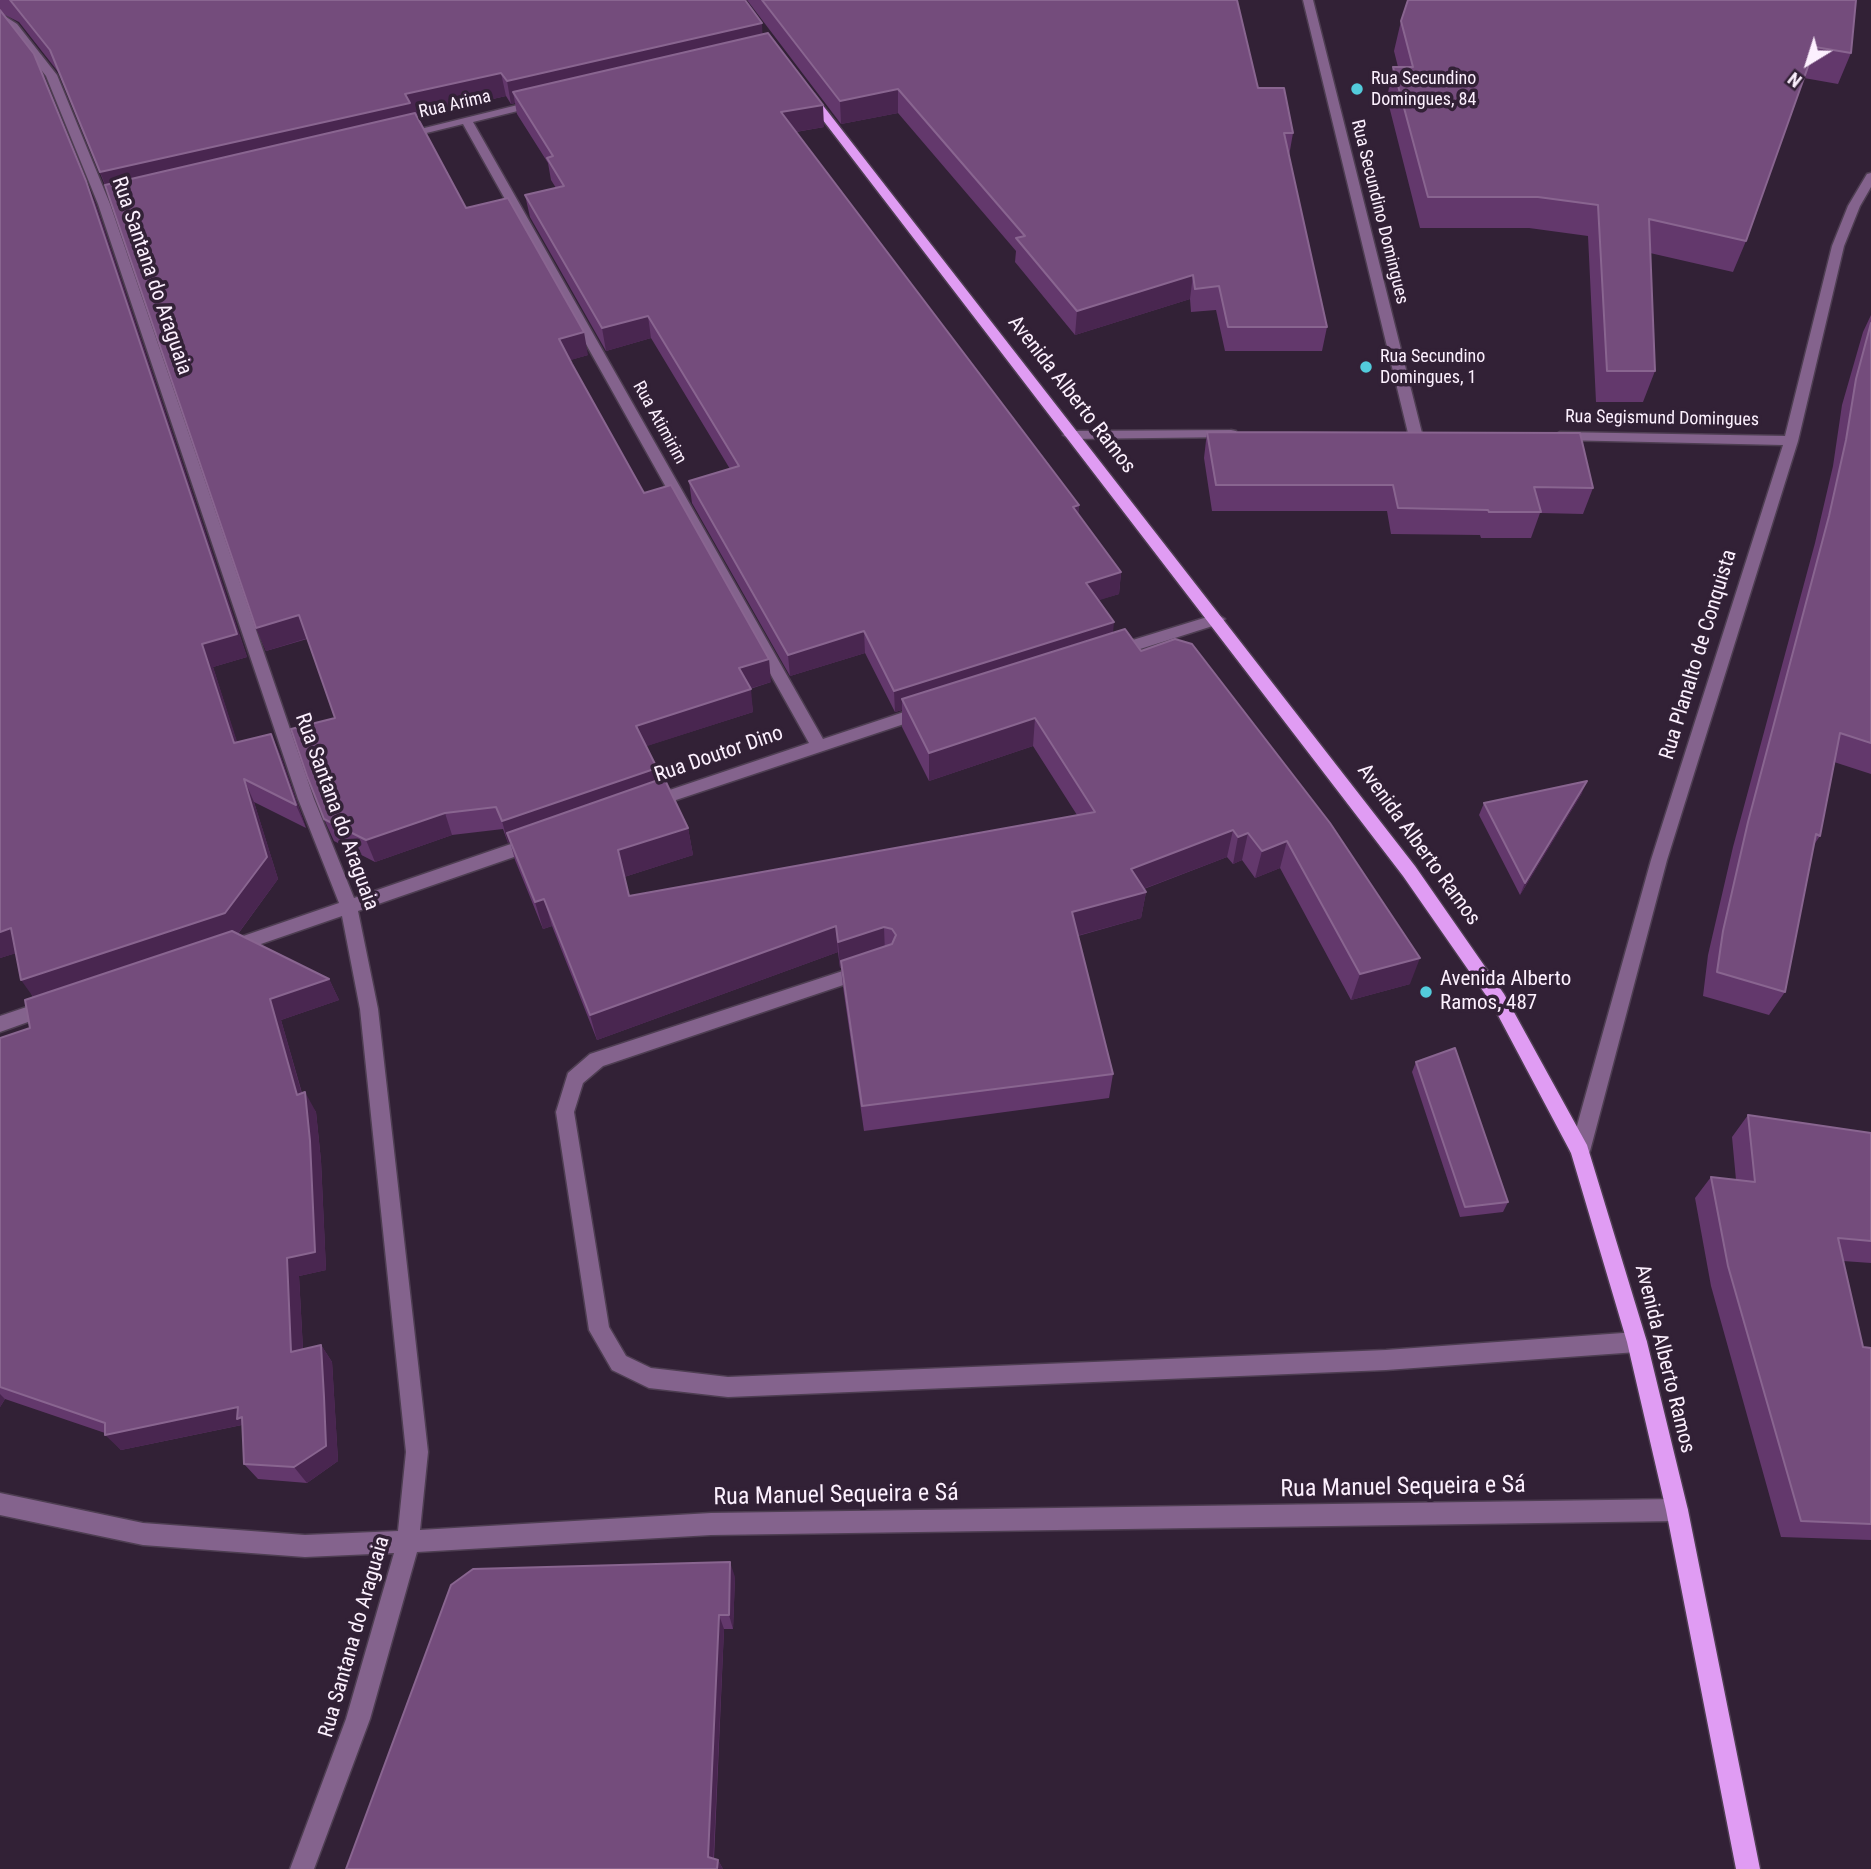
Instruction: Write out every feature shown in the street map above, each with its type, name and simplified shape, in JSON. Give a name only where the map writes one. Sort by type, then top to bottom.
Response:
[{"type":"main road","name":"Avenida Alberto Ramos","points":[[799,82],[1070,435],[1217,619],[1409,871],[1498,999],[1580,1151],[1637,1342],[1677,1510],[1748,1869]]},
{"type":"street","name":"Rua Secundino Domingues","points":[[1308,0],[1415,433]]},
{"type":"street","name":"Rua Santana do Araguaia","points":[[0,16],[13,26],[51,75],[111,203],[306,799],[349,908],[369,1009],[417,1452],[408,1544],[358,1719],[302,1869]]},
{"type":"street","name":"Rua Arima","points":[[385,139],[546,101]]},
{"type":"street","name":"Rua Atimirim","points":[[466,120],[818,745]]},
{"type":"street","name":"Rua Planalto de Conquista","points":[[1580,1151],[1659,860],[1791,440],[1838,246],[1854,206],[1871,177]]},
{"type":"street","points":[[1070,435],[1249,434]]},
{"type":"street","name":"Rua Segismund Domingues","points":[[1540,436],[1791,440]]},
{"type":"street","points":[[1097,656],[1217,619]]},
{"type":"street","name":"Rua Doutor Dino","points":[[636,808],[938,707]]},
{"type":"street","points":[[207,955],[544,840]]},
{"type":"street","points":[[886,964],[597,1060],[575,1079],[565,1112],[599,1330],[619,1363],[649,1378],[728,1387],[1386,1360],[1637,1342]]},
{"type":"street","points":[[0,1024],[65,1003]]},
{"type":"street","name":"Rua Manuel Sequeira e Sá","points":[[0,1504],[143,1534],[305,1546],[408,1544],[711,1524],[1677,1510]]},
{"type":"building","points":[[10,0],[745,0],[762,23],[507,81],[501,73],[405,94],[410,103],[100,172],[50,50]]},
{"type":"building","points":[[762,0],[1237,0],[1258,88],[1284,88],[1293,133],[1284,133],[1327,327],[1228,327],[1219,286],[1195,289],[1193,275],[1077,311],[1016,238],[1025,236],[898,89],[840,101]]},
{"type":"building","points":[[1408,0],[1856,0],[1851,53],[1815,47],[1746,241],[1649,219],[1655,371],[1607,371],[1598,205],[1538,197],[1428,197],[1393,67],[1413,67],[1401,21]]},
{"type":"building","points":[[0,10],[34,54],[86,181],[237,634],[202,644],[234,743],[271,734],[296,805],[244,779],[267,857],[225,913],[21,980],[11,928],[0,932]]},
{"type":"building","points":[[768,33],[823,105],[781,112],[1079,505],[1073,507],[1121,572],[1086,583],[1114,622],[894,691],[864,631],[788,655],[689,481],[739,466],[648,316],[602,328],[525,195],[564,186],[547,158],[553,156],[513,92]]},
{"type":"building","points":[[415,113],[466,208],[508,198],[584,332],[559,339],[644,493],[671,485],[769,659],[739,668],[751,689],[636,726],[657,768],[502,821],[496,807],[445,813],[366,840],[324,819],[291,729],[335,718],[299,615],[256,628],[105,185]]},
{"type":"building","points":[[1871,323],[1871,743],[1840,733],[1820,836],[1816,834],[1785,992],[1717,972],[1723,931],[1748,822],[1829,516],[1856,379]]},
{"type":"building","points":[[1207,432],[1580,433],[1593,488],[1534,487],[1541,512],[1489,512],[1398,508],[1393,485],[1216,485]]},
{"type":"building","points":[[1125,629],[1141,651],[1175,639],[1192,644],[1330,823],[1420,958],[1360,974],[1287,841],[1262,851],[1248,833],[1238,837],[1233,830],[1131,869],[1146,892],[1072,912],[1113,1074],[862,1106],[841,961],[892,944],[896,935],[892,929],[884,927],[838,942],[836,926],[590,1015],[544,899],[535,902],[507,833],[664,778],[688,828],[618,850],[629,896],[1095,812],[1035,718],[929,753],[902,699]]},
{"type":"building","points":[[1587,781],[1525,883],[1484,803]]},
{"type":"building","points":[[232,931],[329,979],[270,999],[297,1095],[305,1092],[310,1141],[315,1252],[287,1258],[291,1352],[321,1345],[324,1397],[326,1446],[294,1467],[244,1464],[242,1417],[237,1419],[238,1407],[105,1435],[105,1423],[0,1387],[0,1038],[30,1028],[25,1000]]},
{"type":"building","points":[[1455,1048],[1508,1202],[1465,1207],[1416,1062]]},
{"type":"building","points":[[1748,1115],[1871,1133],[1871,1241],[1838,1238],[1863,1347],[1871,1348],[1871,1524],[1801,1521],[1728,1266],[1711,1177],[1755,1182]]},
{"type":"building","points":[[730,1562],[729,1615],[719,1615],[708,1857],[718,1860],[717,1869],[346,1869],[451,1585],[473,1569]]},
{"type":"place","name":"Rua Secundino Domingues, 84","points":[[1357,89]]},
{"type":"place","name":"Rua Secundino Domingues, 1","points":[[1366,367]]},
{"type":"place","name":"Avenida Alberto Ramos, 487","points":[[1426,992]]}]
